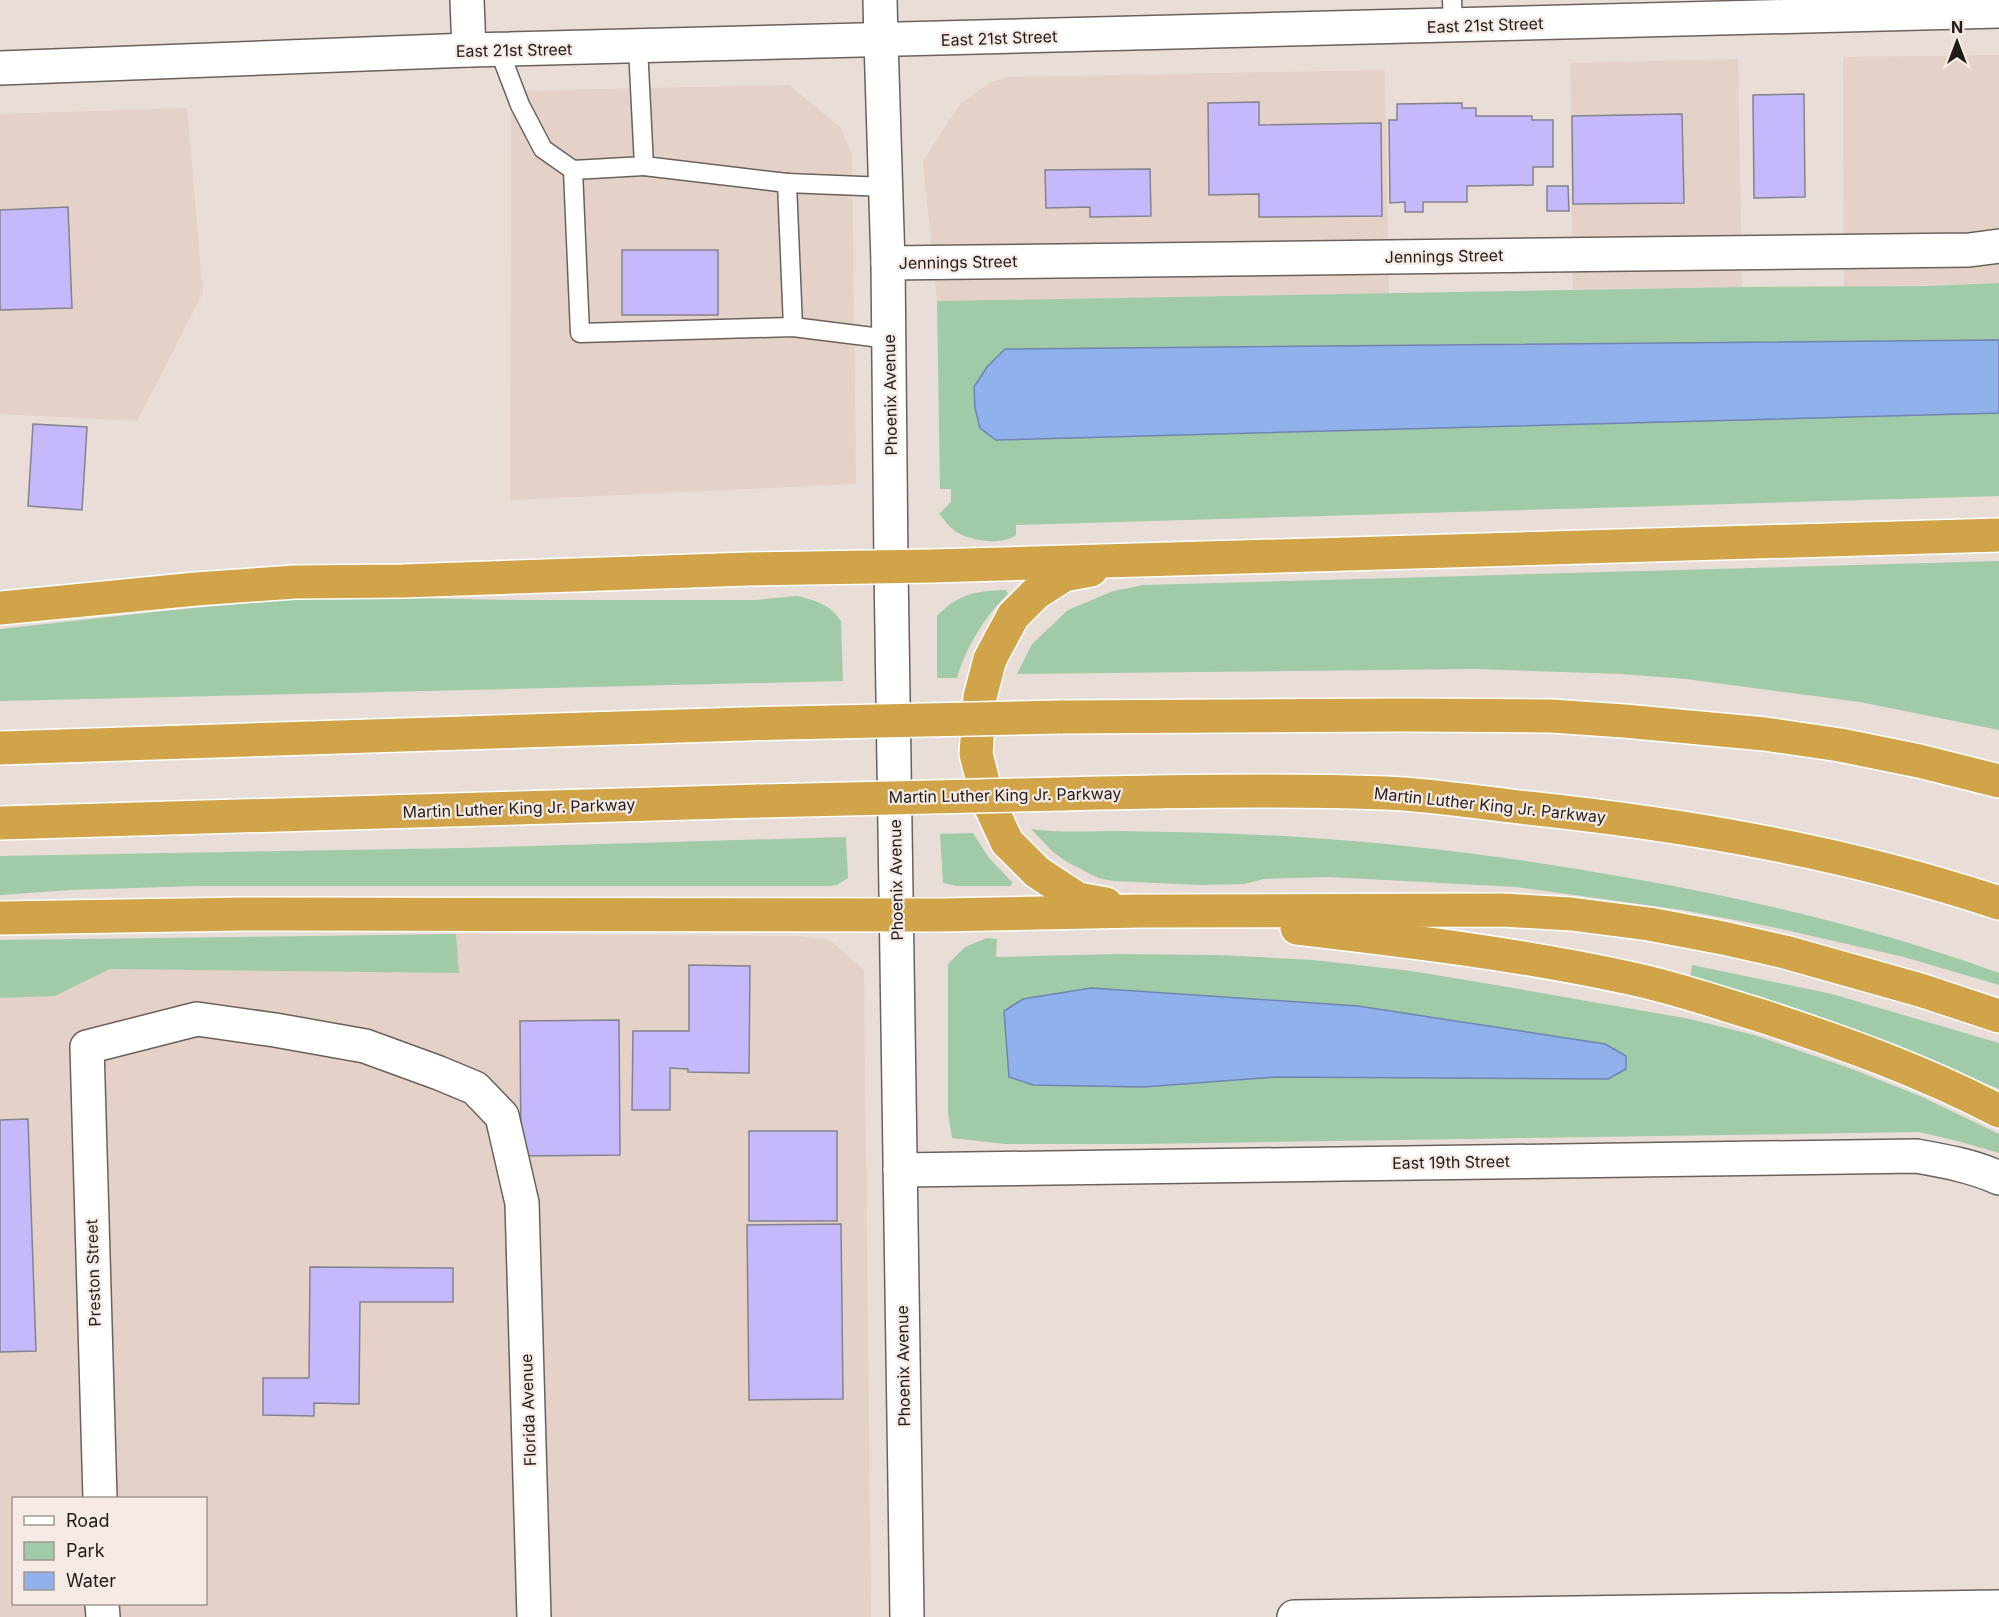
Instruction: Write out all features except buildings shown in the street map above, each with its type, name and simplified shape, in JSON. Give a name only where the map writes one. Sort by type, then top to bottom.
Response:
[{"type":"highway","points":[[0,608],[295,582],[404,581],[1999,535]]},
{"type":"highway","points":[[1155,558],[1064,575],[1035,593],[1013,616],[990,659],[980,697],[976,754],[988,801],[1007,842],[1037,872],[1078,899],[1140,911],[1446,945],[1630,978],[1705,998],[1842,1043],[1945,1084],[1999,1111]]},
{"type":"highway","points":[[0,748],[744,724],[1060,717],[1551,716],[1764,734],[1840,745],[1918,761],[1999,782]]},
{"type":"highway","name":"Martin Luther King Jr. Parkway","points":[[0,823],[1244,789],[1389,793],[1620,818],[1811,851],[1937,883],[1999,903]]},
{"type":"highway","points":[[0,918],[244,914],[897,915],[1140,911],[1502,910],[1570,914],[1649,924],[1785,952],[1920,990],[1999,1016]]},
{"type":"street","points":[[467,0],[484,50]]},
{"type":"street","name":"Phoenix Avenue","points":[[880,0],[888,263],[906,1617]]},
{"type":"street","name":"East 21st Street","points":[[0,68],[484,50],[882,41],[1452,13],[1999,11]]},
{"type":"street","name":"Jennings Street","points":[[888,263],[1969,250],[1999,246]]},
{"type":"street","name":"Florida Avenue","points":[[87,1047],[197,1019],[275,1030],[365,1046],[475,1088],[502,1116],[522,1203],[534,1617]]},
{"type":"street","name":"Preston Street","points":[[87,1047],[100,1497]]},
{"type":"street","name":"East 19th Street","points":[[900,1170],[1916,1155],[1951,1162],[1999,1178]]},
{"type":"street","points":[[1294,1617],[1999,1606]]},
{"type":"lane","points":[[639,46],[644,166]]},
{"type":"lane","points":[[484,50],[520,105],[543,149],[573,170],[644,166],[787,183],[886,187]]},
{"type":"lane","points":[[573,170],[580,333],[792,327],[889,339]]},
{"type":"lane","points":[[787,183],[792,327]]},
{"type":"shaded area","points":[[1999,55],[1999,283],[1844,287],[1843,57]]},
{"type":"shaded area","points":[[1738,59],[1742,287],[1573,289],[1570,63]]},
{"type":"shaded area","points":[[1385,70],[1389,293],[937,301],[923,161],[960,104],[991,82],[1010,77]]},
{"type":"shaded area","points":[[789,85],[840,127],[852,155],[856,484],[510,500],[511,91]]},
{"type":"shaded area","points":[[187,108],[203,293],[137,421],[0,414],[0,114]]},
{"type":"shaded area","points":[[456,934],[798,936],[830,940],[864,970],[871,1617],[0,1617],[0,998],[55,996],[110,969],[458,973]]},
{"type":"green space","points":[[1999,283],[1999,340],[1005,349],[987,367],[996,440],[1999,413],[1999,496],[1016,525],[1016,535],[994,541],[977,540],[962,534],[953,529],[939,514],[951,502],[951,489],[940,489],[937,301]]},
{"type":"green space","points":[[1999,561],[1999,730],[1860,702],[1686,679],[1622,674],[1475,669],[1017,674],[1032,644],[1068,610],[1113,591],[1144,585]]},
{"type":"green space","points":[[1006,590],[1008,594],[977,633],[957,678],[937,678],[937,616],[952,603],[966,596]]},
{"type":"green space","points":[[797,596],[822,604],[837,615],[841,621],[843,681],[0,701],[0,629],[173,610],[285,600],[357,597],[515,600],[755,600]]},
{"type":"green space","points":[[1031,829],[1298,837],[1405,846],[1565,867],[1723,896],[1862,930],[1999,973],[1999,985],[1904,957],[1777,928],[1682,910],[1516,887],[1329,877],[1264,879],[1244,884],[1200,885],[1113,881],[1098,878],[1067,862],[1053,852]]},
{"type":"green space","points":[[973,833],[989,858],[1012,882],[1011,886],[956,886],[943,883],[940,834]]},
{"type":"green space","points":[[846,837],[848,878],[837,885],[830,886],[197,886],[70,890],[0,895],[0,856],[462,848]]},
{"type":"green space","points":[[456,934],[459,973],[110,969],[55,996],[0,998],[0,940]]},
{"type":"green space","points":[[987,938],[997,939],[996,957],[1117,954],[1218,955],[1313,960],[1411,971],[1690,1019],[1754,1035],[1852,1069],[1920,1096],[1999,1134],[1999,1153],[1919,1132],[1142,1144],[1005,1144],[952,1138],[948,1113],[948,964],[965,947]],"holes":[[[1091,988],[1358,1006],[1276,1077],[1143,1087],[1009,1076],[1004,1012],[1023,999]]]},
{"type":"green space","points":[[1692,965],[1832,994],[1999,1043],[1999,1089],[1854,1029],[1760,998],[1690,979]]},
{"type":"water","points":[[1999,340],[1999,413],[996,440],[980,428],[975,408],[974,387],[987,367],[1005,349]]},
{"type":"water","points":[[1091,988],[1358,1006],[1605,1044],[1626,1056],[1626,1069],[1608,1079],[1276,1077],[1143,1087],[1033,1085],[1009,1077],[1004,1011],[1023,999]]}]
